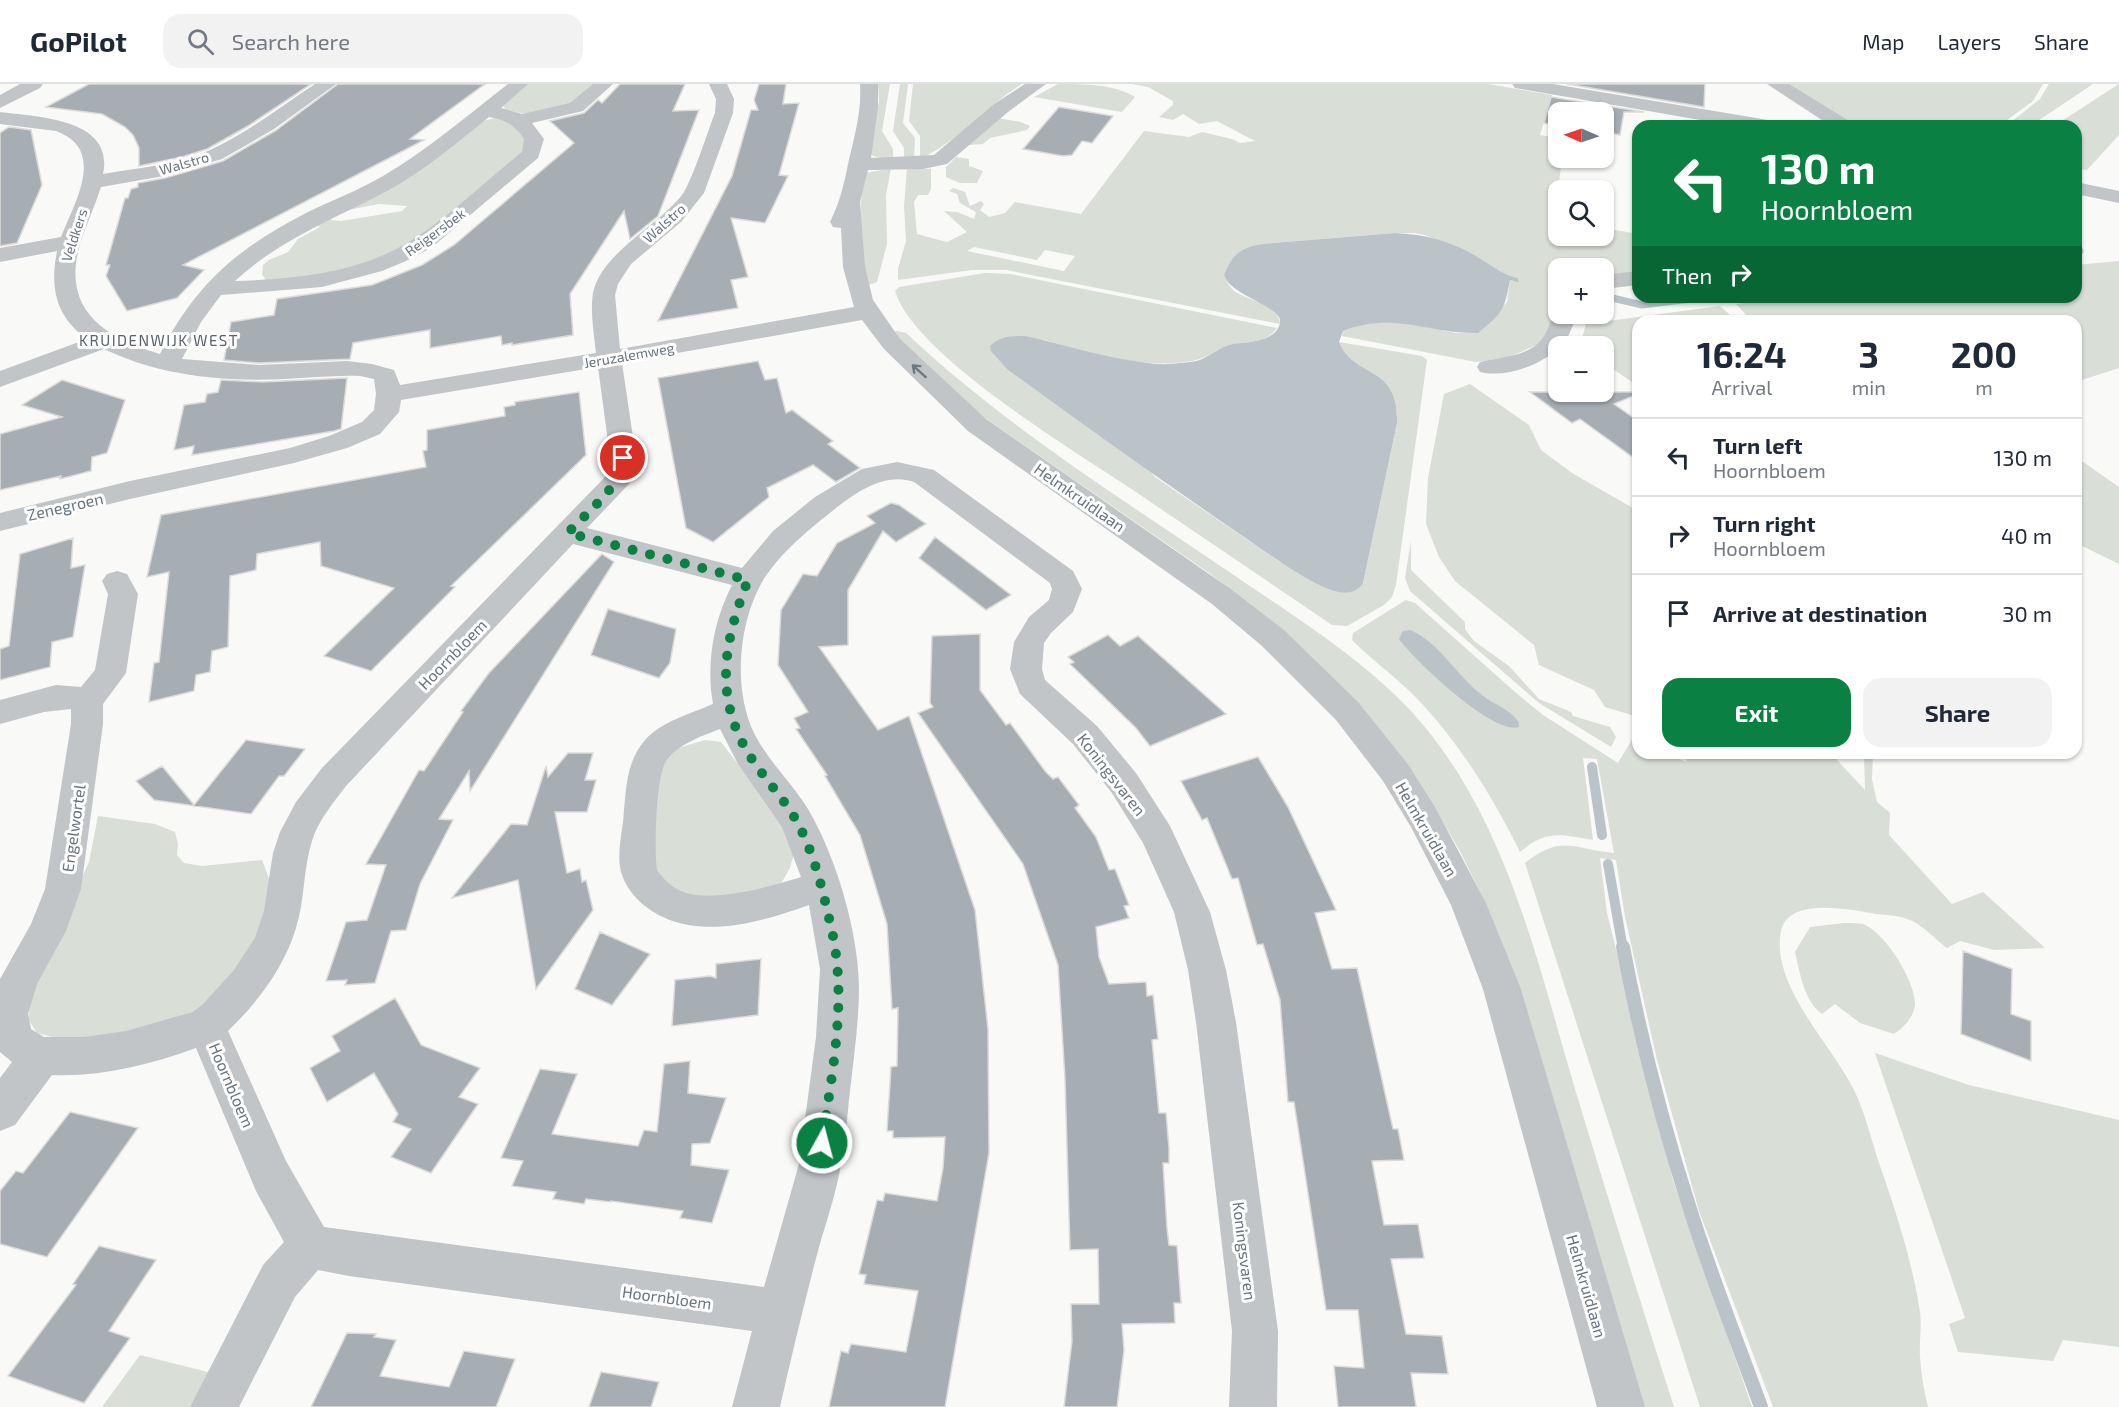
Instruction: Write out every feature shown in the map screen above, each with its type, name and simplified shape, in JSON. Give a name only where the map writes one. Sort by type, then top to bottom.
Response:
[{"type":"street","points":[[0,102],[34,84]]},
{"type":"street","name":"Walstro","points":[[93,182],[162,171],[202,160],[231,148],[327,84]]},
{"type":"street","points":[[389,394],[385,375],[361,368],[282,372],[207,370],[168,363],[188,323],[213,289],[252,256],[316,216],[390,180],[519,84]]},
{"type":"street","points":[[485,111],[514,116],[522,120],[576,107],[604,84]]},
{"type":"street","name":"Walstro","points":[[609,358],[604,295],[606,284],[623,260],[674,218],[694,193],[724,113],[725,99],[718,84]]},
{"type":"street","name":"Helmkruidlaan","points":[[869,84],[870,105],[850,201],[835,235],[832,253],[846,300],[874,355],[902,383],[919,396],[977,425],[1258,625],[1291,654],[1347,711],[1395,772],[1423,817],[1468,903],[1492,962],[1513,1025],[1621,1407]]},
{"type":"street","points":[[858,164],[923,163],[940,160],[1000,108],[1037,84]]},
{"type":"street","points":[[1521,84],[1733,120]]},
{"type":"street","points":[[1776,84],[1834,120]]},
{"type":"street","name":"Veldkers","points":[[0,118],[55,125],[73,130],[93,149],[97,165],[93,182],[69,242],[63,270],[64,293],[73,314],[104,341],[122,350],[168,363]]},
{"type":"street","name":"Reigersbek","points":[[213,289],[273,287],[326,280],[358,274],[405,255],[439,231],[531,154],[534,139],[522,120]]},
{"type":"street","points":[[2082,189],[2119,197]]},
{"type":"street","name":"Helmkruidlaan","points":[[846,300],[862,300],[854,267],[850,201]]},
{"type":"street","points":[[0,255],[69,242]]},
{"type":"street","points":[[1614,281],[1632,279]]},
{"type":"street","name":"Jeruzalemweg","points":[[389,394],[609,358],[846,300]]},
{"type":"street","points":[[1489,367],[1504,366],[1544,350],[1554,339],[1561,324]]},
{"type":"street","points":[[0,380],[104,341]]},
{"type":"street","name":"Hoornbloem","points":[[609,358],[624,464],[619,478],[334,777],[315,800],[291,850],[285,902],[277,933],[255,972],[230,1005],[206,1026],[271,1176],[310,1246],[349,1254],[779,1312]]},
{"type":"street","name":"Zenegroen","points":[[0,522],[130,490],[294,455],[338,442],[370,428],[386,412],[389,394]]},
{"type":"street","name":"Koningsvaren","points":[[756,1407],[779,1312],[820,1165],[836,1036],[839,968],[820,886],[807,845],[795,819],[748,754],[736,731],[725,682],[726,654],[734,618],[748,580],[780,542],[820,507],[847,488],[885,470],[902,470],[914,471],[924,476],[1063,578],[1067,589],[1062,605],[1040,625],[1029,642],[1026,669],[1031,686],[1085,735],[1124,783],[1158,836],[1192,912],[1207,970],[1216,1022],[1255,1331],[1253,1407]]},
{"type":"street","points":[[568,533],[748,580]]},
{"type":"street","points":[[0,712],[64,698],[78,697],[87,702],[111,673],[123,594],[117,581]]},
{"type":"street","name":"Engelwortel","points":[[87,702],[87,724],[63,889],[47,931],[19,979],[8,1014],[14,1039],[24,1048],[42,1056],[74,1058],[137,1049],[206,1026]]},
{"type":"street","points":[[730,710],[657,748],[645,771],[637,849],[639,874],[655,895],[680,908],[706,911],[751,907],[820,886]]},
{"type":"street","points":[[0,1111],[42,1056]]},
{"type":"street","points":[[214,1407],[279,1281],[310,1246]]},
{"type":"shaded area","points":[[526,84],[599,84],[582,100],[530,115],[506,110],[502,104]]},
{"type":"shaded area","points":[[878,84],[890,84],[882,131],[893,149],[893,160],[869,154],[879,101]]},
{"type":"shaded area","points":[[900,84],[908,84],[903,123],[915,138],[914,160],[904,160],[904,148],[893,131]]},
{"type":"shaded area","points":[[913,84],[1022,84],[996,102],[947,143],[920,158],[920,136],[909,121]]},
{"type":"shaded area","points":[[1058,84],[1108,87],[1135,97],[1122,112],[1034,97]]},
{"type":"shaded area","points":[[1132,84],[1488,84],[1552,95],[1548,102],[1540,135],[1548,136],[1548,168],[1561,168],[1559,180],[1548,180],[1548,246],[1614,246],[1614,230],[1632,233],[1632,273],[1614,276],[1614,258],[1548,258],[1548,324],[1551,324],[1545,338],[1539,344],[1509,357],[1476,362],[1342,336],[1343,331],[1361,324],[1376,322],[1405,323],[1456,333],[1477,333],[1507,302],[1510,280],[1519,281],[1518,278],[1505,276],[1480,258],[1425,235],[1414,233],[1262,244],[1243,250],[1230,263],[1224,275],[1227,282],[1237,293],[1267,306],[1278,316],[1280,324],[1006,270],[972,270],[898,280],[898,269],[906,241],[904,206],[907,167],[931,169],[931,189],[928,195],[918,195],[914,202],[917,234],[947,242],[967,232],[944,211],[957,212],[974,219],[976,212],[960,203],[957,194],[949,191],[953,188],[965,192],[970,206],[981,201],[984,204],[980,210],[989,217],[1005,213],[1015,202],[1081,214],[1144,131],[1189,137],[1202,132],[1240,143],[1255,141],[1217,121],[1199,124],[1183,114],[1173,120],[1159,117],[1173,105],[1173,101],[1148,87]],"holes":[[[974,247],[1037,260],[1045,250],[1075,256],[1064,271],[967,251]]]},
{"type":"shaded area","points":[[1779,84],[2043,84],[2033,101],[2007,120],[1839,120]]},
{"type":"shaded area","points":[[2049,84],[2093,84],[2039,120],[2014,120],[2040,99]]},
{"type":"shaded area","points":[[2119,84],[2119,135],[2087,170],[2082,169],[2082,120],[2063,120]]},
{"type":"shaded area","points":[[495,118],[514,122],[524,138],[524,152],[460,206],[416,239],[393,253],[341,273],[267,282],[262,274],[263,265],[288,252],[298,239],[320,227],[315,223],[331,217],[331,220],[341,221],[402,211],[407,206],[379,204],[343,211],[476,123]]},
{"type":"shaded area","points":[[997,118],[1030,126],[1027,130],[990,138],[983,144],[970,145],[969,142]]},
{"type":"shaded area","points":[[956,157],[969,159],[969,166],[983,171],[977,183],[960,183],[946,177],[946,167]]},
{"type":"shaded area","points":[[891,168],[886,195],[887,244],[877,282],[863,287],[860,215],[866,173]]},
{"type":"shaded area","points":[[1395,233],[1429,237],[1450,244],[1471,253],[1503,273],[1518,278],[1519,282],[1510,280],[1501,311],[1478,333],[1395,323],[1362,325],[1343,331],[1339,342],[1346,354],[1384,381],[1391,390],[1396,404],[1397,423],[1363,583],[1359,588],[1350,592],[1343,593],[1317,584],[1275,559],[1007,369],[991,351],[990,346],[1002,338],[1025,336],[1111,357],[1154,364],[1200,360],[1228,345],[1267,337],[1273,334],[1280,323],[1279,317],[1273,311],[1228,282],[1224,275],[1238,253],[1248,247],[1262,244]]},
{"type":"shaded area","points":[[2119,261],[2119,368],[2082,380],[2082,315],[1746,315],[1736,304],[2082,303],[2082,264]]},
{"type":"shaded area","points":[[985,273],[1010,274],[1277,328],[1262,339],[1225,346],[1197,360],[1173,363],[1116,358],[1041,339],[1155,477],[1280,562],[1363,583],[1397,423],[1396,404],[1391,390],[1384,381],[1355,362],[1346,354],[1339,342],[1422,356],[1427,360],[1396,585],[1392,597],[1384,605],[1347,626],[1332,625],[999,400],[932,344],[908,316],[895,291],[899,287]]},
{"type":"shaded area","points":[[1720,306],[1730,315],[1653,315]]},
{"type":"shaded area","points":[[1632,318],[1632,382],[1614,370],[1614,336],[1583,336],[1586,324],[1614,324],[1614,320]]},
{"type":"shaded area","points":[[897,331],[906,333],[985,401],[1069,463],[1308,625],[1351,657],[1411,711],[1444,752],[1471,796],[1514,890],[1674,1407],[1643,1407],[1522,992],[1486,904],[1461,853],[1435,808],[1284,631],[1209,573],[982,416],[890,333]]},
{"type":"shaded area","points":[[1470,384],[1529,425],[1541,450],[1572,473],[1632,508],[1632,715],[1605,707],[1594,690],[1539,665],[1534,645],[1455,581],[1439,557],[1426,524],[1428,478],[1444,394]]},
{"type":"shaded area","points":[[2082,461],[2119,487],[2119,564],[2082,546]]},
{"type":"shaded area","points":[[1411,541],[1411,570],[1465,622],[1465,629],[1474,641],[1509,666],[1539,699],[1571,712],[1573,716],[1610,727],[1616,737],[1611,747],[1539,703],[1410,591],[1405,578]]},
{"type":"shaded area","points":[[1406,600],[1415,603],[1543,715],[1618,763],[1632,739],[1632,759],[1679,759],[1687,762],[1686,759],[1837,759],[1865,790],[1864,759],[1873,759],[1872,779],[1877,802],[1890,813],[1889,835],[1952,904],[1983,892],[2045,948],[1994,950],[1960,941],[1947,948],[1923,928],[1907,919],[1837,908],[1808,909],[1796,913],[1786,920],[1781,931],[1780,951],[1793,993],[1854,1090],[1865,1117],[1897,1218],[1913,1274],[1920,1312],[1920,1363],[1928,1407],[1773,1407],[1699,1211],[1657,1060],[1625,917],[1616,860],[1600,858],[1607,913],[1673,1180],[1752,1407],[1700,1407],[1525,863],[1538,854],[1558,846],[1614,853],[1597,759],[1583,758],[1593,840],[1563,836],[1547,837],[1520,852],[1500,813],[1465,757],[1416,697],[1352,640],[1353,633]]},
{"type":"shaded area","points":[[1410,630],[1420,635],[1439,651],[1482,695],[1512,714],[1519,723],[1519,727],[1507,727],[1492,720],[1474,709],[1437,678],[1399,639],[1403,631]]},
{"type":"shaded area","points":[[705,740],[721,742],[778,816],[794,853],[790,868],[782,882],[767,891],[703,899],[679,893],[662,882],[653,868],[658,777],[664,760],[675,749]]},
{"type":"shaded area","points":[[98,816],[155,824],[175,832],[178,844],[177,855],[184,863],[202,866],[262,860],[270,881],[260,933],[211,1006],[129,1036],[56,1038],[37,1033],[28,1019],[33,985],[89,862]]},
{"type":"shaded area","points":[[1844,923],[1863,924],[1872,929],[1889,947],[1905,971],[1914,995],[1915,1005],[1908,1022],[1894,1034],[1860,1023],[1835,1004],[1822,1014],[1807,994],[1795,952],[1810,927]]},
{"type":"shaded area","points":[[1875,1053],[1969,1085],[2119,1120],[2119,1347],[2063,1340],[2053,1361],[1958,1352],[1949,1324],[1965,1318]]},
{"type":"shaded area","points":[[140,1355],[212,1373],[193,1407],[102,1407]]},
{"type":"building","points":[[89,84],[311,84],[248,126],[207,149],[139,166],[139,148],[133,135],[125,127],[102,114],[46,107]]},
{"type":"building","points":[[338,84],[485,84],[410,139],[424,140],[183,265],[204,270],[177,298],[127,311],[106,276],[110,265],[106,265],[125,198],[128,198],[131,189],[138,187],[138,183],[165,178],[223,161],[275,131]]},
{"type":"building","points":[[620,84],[685,84],[673,111],[699,110],[658,216],[630,239],[624,211],[570,294],[573,335],[512,345],[512,343],[502,345],[501,336],[430,348],[430,330],[353,343],[350,359],[259,363],[224,360],[231,322],[274,315],[277,299],[372,285],[422,265],[454,245],[574,143],[550,121],[584,113],[598,100],[602,103]]},
{"type":"building","points":[[759,84],[786,84],[783,104],[799,103],[779,175],[788,176],[765,223],[731,218],[748,277],[731,280],[738,308],[658,321],[732,176],[751,110],[758,110],[754,100]]},
{"type":"building","points":[[1567,84],[1705,84],[1704,107]]},
{"type":"building","points":[[1551,97],[1582,102],[1550,102]]},
{"type":"building","points":[[1059,107],[1113,116],[1092,143],[1082,141],[1072,155],[1063,156],[1023,149]]},
{"type":"building","points":[[1614,107],[1644,112],[1624,112],[1620,135],[1614,134]]},
{"type":"building","points":[[1548,108],[1548,124],[1544,123]]},
{"type":"building","points":[[9,127],[31,130],[42,185],[17,243],[0,246],[0,133]]},
{"type":"building","points":[[758,361],[765,380],[777,378],[786,413],[792,410],[833,441],[828,444],[860,468],[836,482],[813,465],[767,488],[769,497],[713,542],[686,528],[658,378]]},
{"type":"building","points":[[347,378],[341,429],[192,455],[194,446],[174,450],[184,405],[205,402],[207,394],[218,392],[221,380],[262,382]]},
{"type":"building","points":[[62,380],[125,400],[107,453],[92,457],[91,471],[0,490],[0,434],[62,417],[22,405]]},
{"type":"building","points":[[579,392],[586,455],[451,586],[455,587],[371,671],[324,656],[394,588],[321,566],[320,542],[257,554],[256,570],[230,576],[228,647],[212,651],[210,672],[196,675],[194,691],[149,702],[154,663],[159,662],[169,572],[147,577],[161,515],[426,467],[423,451],[427,450],[427,430],[505,416],[504,407],[515,405],[515,402]]},
{"type":"building","points":[[1530,392],[1548,392],[1548,402],[1614,402],[1614,392],[1632,392],[1632,396],[1614,404],[1632,417],[1632,457],[1580,419],[1572,423]]},
{"type":"building","points":[[891,503],[899,505],[926,524],[896,542],[883,531],[848,590],[848,645],[819,647],[878,730],[909,716],[975,910],[988,1029],[989,1153],[945,1407],[829,1407],[841,1351],[848,1353],[851,1344],[906,1352],[918,1291],[864,1284],[866,1275],[859,1274],[877,1200],[883,1201],[885,1193],[937,1201],[943,1168],[945,1137],[893,1138],[893,1131],[887,1131],[891,1067],[897,1066],[898,1008],[892,1009],[887,924],[860,835],[825,776],[827,775],[796,729],[800,728],[794,718],[808,712],[778,665],[781,610],[803,574],[817,576],[837,543],[875,523],[867,516]]},
{"type":"building","points":[[935,537],[1011,595],[986,610],[919,558]]},
{"type":"building","points":[[73,538],[71,568],[85,565],[73,637],[52,642],[50,667],[0,680],[0,649],[9,646],[20,554]]},
{"type":"building","points":[[602,554],[614,562],[470,791],[469,771],[439,819],[453,820],[420,884],[406,930],[391,931],[375,983],[345,985],[347,980],[326,981],[346,922],[367,920],[386,865],[366,864],[419,770],[424,771],[463,712],[461,711],[489,673]]},
{"type":"building","points":[[608,609],[676,629],[670,663],[659,678],[591,655]]},
{"type":"building","points":[[980,634],[980,690],[1006,725],[1010,723],[1045,771],[1053,779],[1058,777],[1079,805],[1075,808],[1096,837],[1109,870],[1115,869],[1129,905],[1124,906],[1129,918],[1096,927],[1099,957],[1109,984],[1146,982],[1147,996],[1153,995],[1158,1039],[1152,1040],[1159,1113],[1166,1113],[1169,1148],[1169,1163],[1163,1163],[1167,1228],[1169,1245],[1177,1246],[1181,1303],[1174,1303],[1175,1323],[1122,1324],[1124,1350],[1117,1407],[1064,1407],[1072,1341],[1071,1304],[1099,1304],[1098,1249],[1070,1250],[1065,1079],[1058,965],[1023,864],[918,713],[933,707],[930,703],[932,636]]},
{"type":"building","points":[[1108,635],[1120,646],[1138,636],[1226,714],[1150,746],[1136,728],[1070,664],[1074,662],[1068,657]]},
{"type":"building","points":[[246,740],[305,749],[284,776],[279,776],[251,814],[154,800],[136,781],[162,766],[194,805]]},
{"type":"building","points":[[568,753],[593,753],[585,780],[596,780],[587,812],[555,812],[567,873],[580,869],[582,882],[586,880],[593,910],[536,989],[518,880],[452,898],[511,824],[527,825],[546,766],[548,777]]},
{"type":"building","points":[[1258,757],[1288,807],[1336,910],[1315,913],[1332,969],[1357,968],[1393,1129],[1398,1129],[1404,1160],[1372,1161],[1384,1225],[1418,1224],[1424,1258],[1391,1259],[1406,1334],[1442,1336],[1448,1374],[1411,1373],[1416,1407],[1338,1407],[1334,1366],[1364,1368],[1358,1310],[1326,1310],[1294,1102],[1288,1102],[1280,1000],[1263,944],[1257,945],[1238,878],[1232,879],[1207,818],[1202,820],[1181,781]]},
{"type":"building","points":[[600,932],[650,954],[612,1005],[575,989]]},
{"type":"building","points":[[1963,951],[2012,969],[2011,1014],[2031,1021],[2031,1061],[1961,1034]]},
{"type":"building","points":[[761,959],[758,1015],[672,1026],[675,980],[710,976],[716,978],[716,964]]},
{"type":"building","points":[[395,998],[421,1045],[480,1068],[459,1097],[478,1104],[431,1173],[391,1157],[411,1129],[393,1122],[398,1114],[374,1073],[327,1102],[310,1068],[340,1051],[332,1036]]},
{"type":"building","points":[[690,1061],[688,1093],[726,1098],[710,1143],[692,1144],[691,1165],[729,1170],[712,1223],[680,1218],[683,1211],[586,1199],[584,1204],[553,1199],[556,1192],[512,1186],[523,1161],[501,1158],[540,1069],[577,1074],[552,1134],[638,1146],[644,1130],[657,1132],[664,1064]]},
{"type":"building","points":[[70,1112],[138,1128],[47,1257],[0,1244],[0,1191],[16,1171],[23,1173]]},
{"type":"building","points":[[99,1246],[156,1260],[109,1331],[130,1338],[84,1403],[8,1376],[76,1285],[73,1284]]},
{"type":"building","points":[[347,1333],[376,1334],[374,1337],[396,1340],[380,1376],[449,1387],[464,1351],[515,1359],[496,1407],[311,1407]]},
{"type":"building","points":[[601,1372],[659,1382],[651,1407],[589,1407]]},
{"type":"waterway","points":[[1614,298],[1632,303]]},
{"type":"waterway","points":[[1634,303],[1642,305],[1658,303]]},
{"type":"waterway","points":[[1592,767],[1602,835]]},
{"type":"waterway","points":[[1608,864],[1623,949]]},
{"type":"waterway","points":[[1623,947],[1652,1079],[1670,1144],[1707,1259],[1761,1407]]},
{"type":"district","name":"KRUIDENWIJK WEST","points":[[159,340]]},
{"type":"route","points":[[623,458],[624,464],[619,478],[568,533],[748,580],[734,618],[726,654],[725,682],[730,710],[736,731],[748,754],[795,819],[807,845],[832,929],[839,968],[836,1036],[822,1143]]}]
